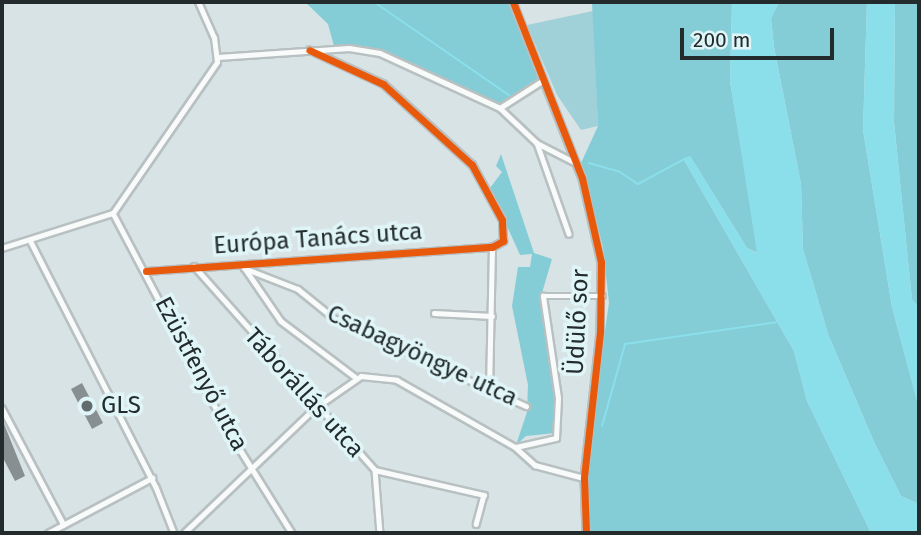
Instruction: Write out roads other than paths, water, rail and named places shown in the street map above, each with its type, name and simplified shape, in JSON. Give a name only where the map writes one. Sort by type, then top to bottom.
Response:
[{"type":"street","points":[[2,248],[113,214],[214,72],[218,57],[198,2]]},
{"type":"street","name":"Üdülő sor","points":[[513,2],[590,204],[603,296],[584,478],[586,533]]},
{"type":"street","points":[[218,57],[309,50],[380,53],[500,108],[537,143],[575,162]]},
{"type":"street","points":[[309,50],[383,84],[472,165],[506,233],[492,247],[489,390]]},
{"type":"street","points":[[500,108],[516,102],[542,81]]},
{"type":"street","points":[[537,143],[569,234]]},
{"type":"street","name":"Ezüstfenyő utca","points":[[113,214],[251,469],[292,533]]},
{"type":"street","points":[[30,240],[152,478],[174,533]]},
{"type":"street","name":"Európa Tanács utca","points":[[146,271],[492,247]]},
{"type":"street","points":[[244,265],[281,321],[355,377],[397,380],[515,447],[535,465],[584,478]]},
{"type":"street","name":"Csabagyöngye utca","points":[[244,265],[298,289],[335,319],[526,406]]},
{"type":"street","name":"Táborállás utca","points":[[194,266],[315,408],[375,470],[380,533]]},
{"type":"street","points":[[515,447],[556,438],[558,398],[543,296],[603,296]]},
{"type":"street","points":[[434,313],[492,316]]},
{"type":"street","points":[[184,533],[315,408],[355,377]]},
{"type":"street","points":[[2,408],[64,525]]},
{"type":"street","points":[[375,470],[484,495],[476,524]]},
{"type":"street","points":[[48,533],[152,478]]},
{"type":"waterway","points":[[374,2],[509,95]]},
{"type":"waterway","points":[[589,163],[620,172],[638,184],[686,158]]},
{"type":"waterway","points":[[602,426],[625,344],[778,322]]},
{"type":"place","name":"GLS","points":[[87,406]]}]
